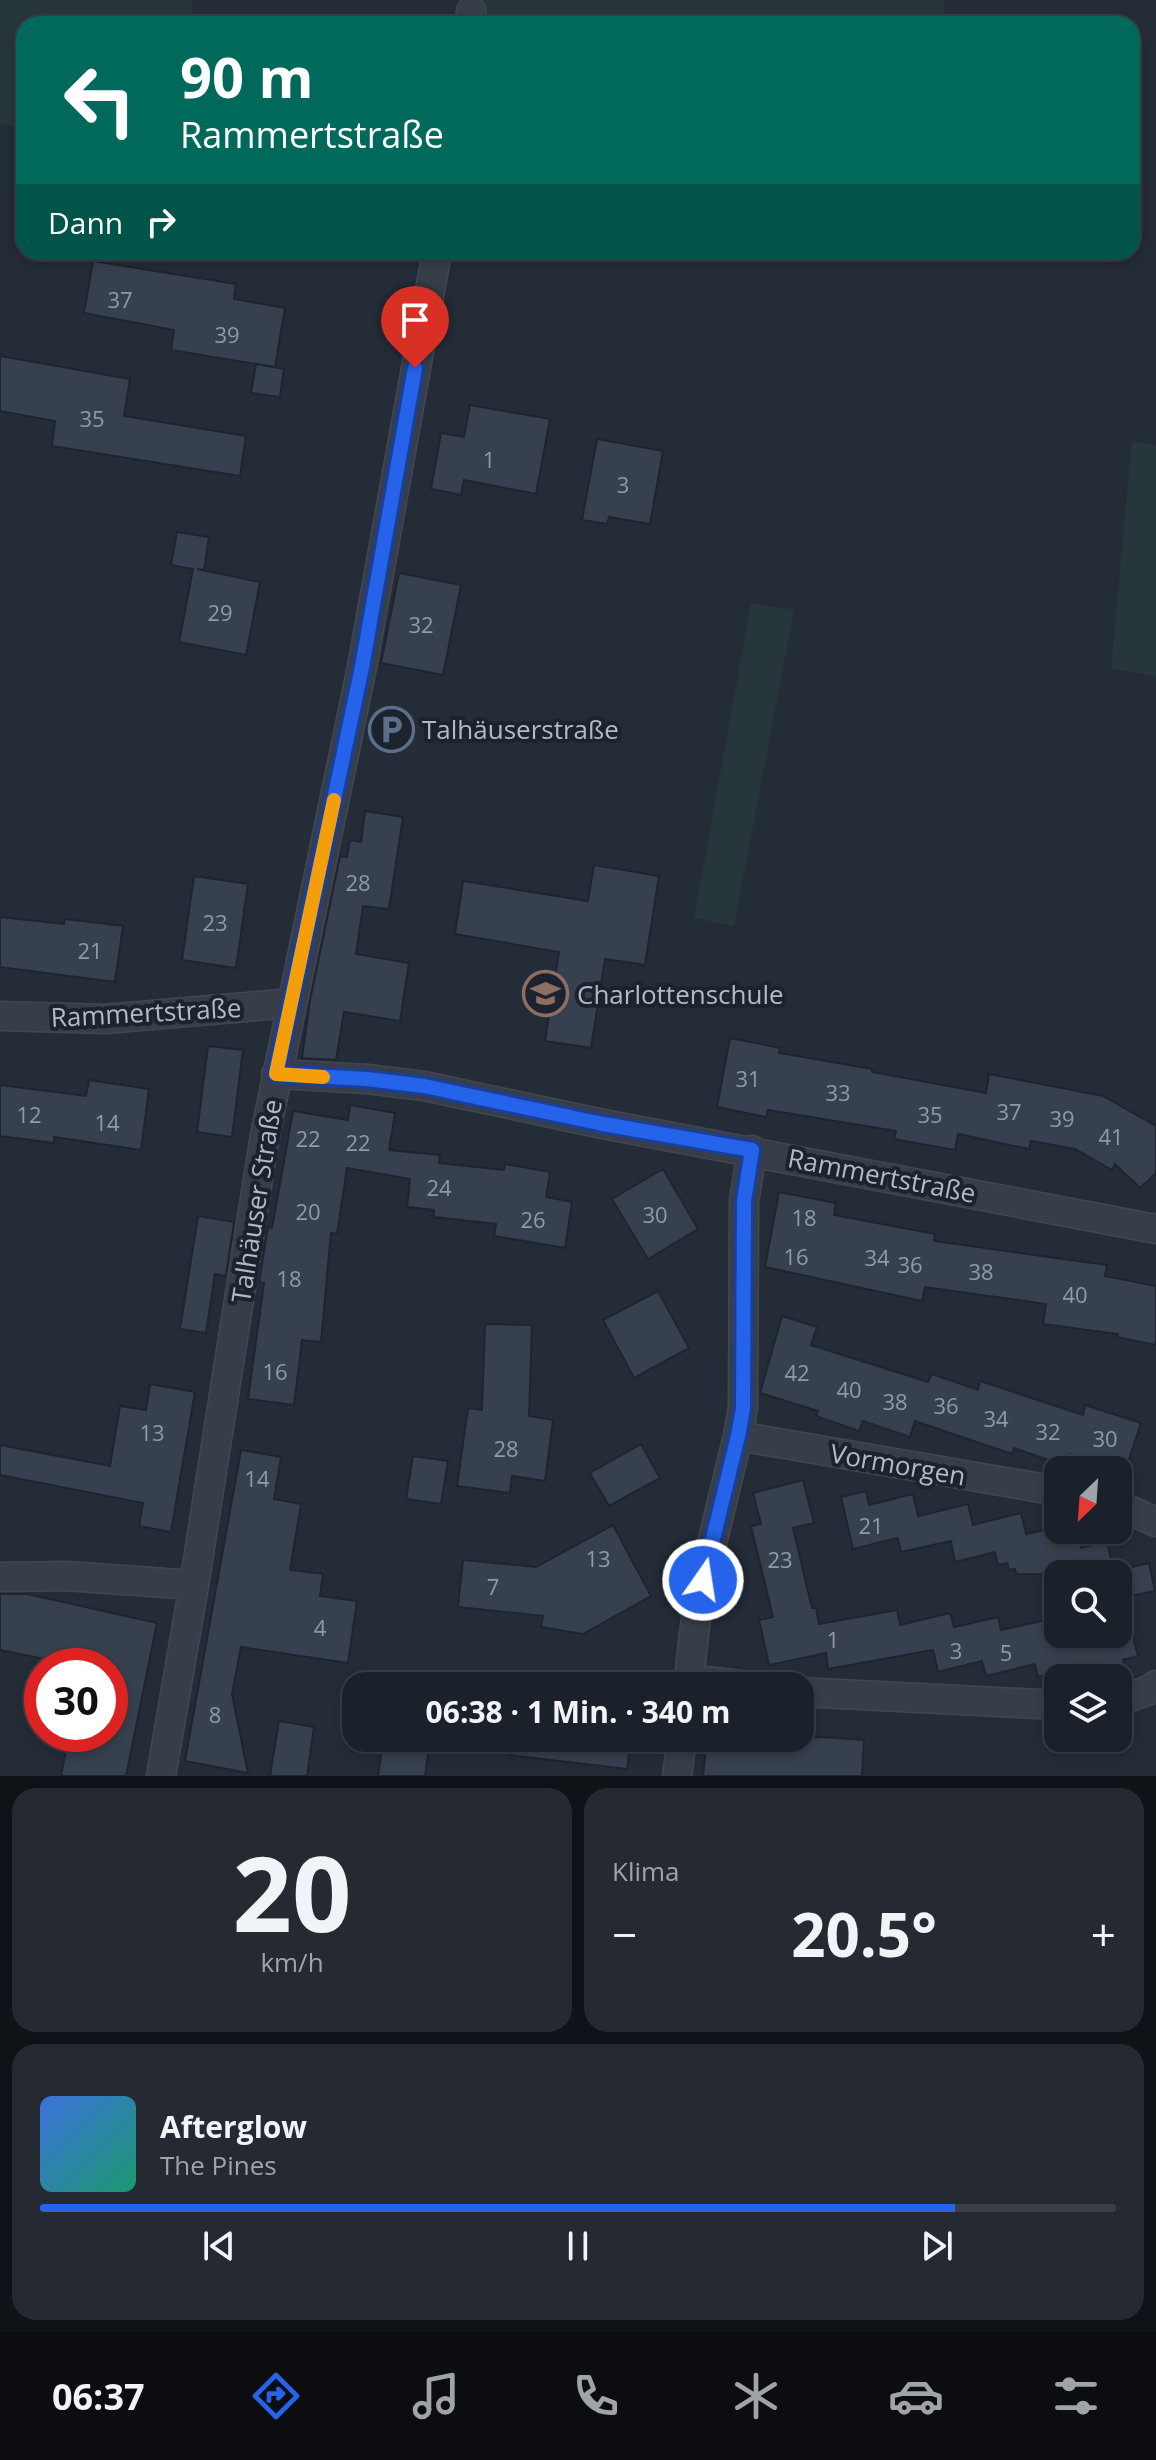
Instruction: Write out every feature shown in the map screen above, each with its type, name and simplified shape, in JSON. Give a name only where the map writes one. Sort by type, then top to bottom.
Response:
[{"type":"street","name":"Talhäuser Straße","points":[[161,1776],[276,1074],[362,667],[436,260]]},
{"type":"street","name":"Rammertstraße","points":[[0,1016],[106,1019],[292,1003]]},
{"type":"street","name":"Rammertstraße","points":[[276,1074],[424,1086],[603,1124],[1156,1229]]},
{"type":"street","points":[[690,1672],[704,1573],[738,1436],[744,1376],[744,1201],[752,1150]]},
{"type":"street","name":"Vormorgen","points":[[738,1436],[1044,1489]]},
{"type":"street","points":[[1132,1511],[1156,1522]]},
{"type":"street","points":[[0,1577],[66,1576],[194,1585]]},
{"type":"street","points":[[1132,1696],[1156,1685]]},
{"type":"street","points":[[814,1693],[1044,1704]]},
{"type":"street","points":[[677,1776],[680,1752]]},
{"type":"shaded area","points":[[0,0],[193,0],[190,16],[16,16],[16,127],[0,124]]},
{"type":"shaded area","points":[[470,0],[945,0],[943,16],[488,16],[471,11]]},
{"type":"shaded area","points":[[1132,441],[1156,445],[1156,677],[1111,668]]},
{"type":"shaded area","points":[[751,603],[794,610],[734,926],[694,918]]},
{"type":"building","points":[[93,261],[236,284],[234,299],[285,308],[275,367],[171,350],[174,330],[84,313]]},
{"type":"building","points":[[0,356],[130,379],[124,416],[246,436],[240,476],[52,446],[55,421],[0,411]]},
{"type":"building","points":[[256,364],[284,369],[280,397],[251,393]]},
{"type":"building","points":[[470,405],[550,419],[536,494],[464,480],[461,495],[431,489],[441,433],[464,437]]},
{"type":"building","points":[[597,439],[663,451],[650,524],[609,517],[607,524],[582,520]]},
{"type":"building","points":[[177,532],[209,537],[204,570],[197,569],[260,582],[246,655],[179,642],[193,569],[171,565]]},
{"type":"building","points":[[399,573],[461,585],[443,675],[381,663]]},
{"type":"building","points":[[365,811],[403,817],[389,909],[363,906],[356,954],[409,963],[400,1021],[344,1012],[336,1060],[302,1058],[310,1000],[340,856],[347,857],[350,840],[361,842]]},
{"type":"building","points":[[594,865],[659,876],[645,965],[605,959],[591,1048],[545,1041],[559,952],[455,934],[463,881],[588,901]]},
{"type":"building","points":[[194,876],[248,884],[236,968],[182,960]]},
{"type":"building","points":[[0,917],[64,924],[65,919],[123,926],[115,982],[0,967]]},
{"type":"building","points":[[730,1038],[780,1048],[779,1053],[986,1093],[989,1074],[1103,1096],[1156,1126],[1156,1173],[1140,1188],[1115,1164],[1112,1170],[1075,1149],[1031,1141],[1029,1149],[958,1134],[955,1150],[894,1139],[896,1131],[768,1110],[766,1117],[717,1107]]},
{"type":"building","points":[[208,1046],[243,1050],[232,1137],[197,1132]]},
{"type":"building","points":[[89,1080],[149,1089],[141,1150],[54,1137],[54,1143],[0,1136],[0,1085],[86,1096]]},
{"type":"building","points":[[350,1105],[395,1113],[389,1150],[440,1155],[439,1163],[504,1170],[505,1164],[550,1172],[546,1197],[572,1202],[565,1248],[494,1236],[496,1224],[434,1217],[434,1210],[407,1207],[410,1179],[347,1168],[337,1234],[331,1233],[321,1342],[302,1340],[294,1405],[248,1399],[264,1283],[259,1282],[293,1111],[348,1120]]},
{"type":"building","points":[[663,1169],[698,1229],[648,1259],[612,1199]]},
{"type":"building","points":[[779,1192],[836,1203],[834,1215],[935,1234],[934,1241],[1107,1265],[1105,1276],[1156,1286],[1156,1345],[1117,1337],[1118,1334],[1043,1324],[1046,1304],[925,1287],[922,1301],[765,1267]]},
{"type":"building","points":[[198,1216],[234,1222],[226,1276],[215,1274],[206,1333],[180,1329]]},
{"type":"building","points":[[658,1291],[689,1348],[634,1378],[603,1320]]},
{"type":"building","points":[[782,1316],[817,1327],[811,1345],[928,1382],[932,1374],[978,1390],[980,1381],[1083,1415],[1085,1405],[1141,1423],[1130,1456],[1069,1454],[1044,1458],[1014,1448],[1012,1454],[915,1421],[910,1437],[863,1421],[859,1431],[816,1416],[818,1411],[760,1393]]},
{"type":"building","points":[[485,1324],[532,1325],[529,1416],[553,1420],[545,1481],[512,1476],[510,1493],[457,1486],[468,1408],[482,1410]]},
{"type":"building","points":[[150,1384],[195,1392],[171,1532],[139,1526],[143,1503],[0,1475],[0,1445],[110,1466],[120,1406],[146,1410]]},
{"type":"building","points":[[641,1444],[660,1478],[609,1506],[590,1473]]},
{"type":"building","points":[[241,1450],[281,1457],[274,1499],[301,1504],[290,1570],[323,1574],[320,1596],[357,1601],[348,1663],[241,1647],[232,1694],[248,1773],[185,1761]]},
{"type":"building","points":[[413,1456],[448,1461],[441,1504],[406,1499]]},
{"type":"building","points":[[803,1480],[814,1523],[793,1528],[812,1608],[816,1608],[819,1624],[897,1610],[900,1625],[950,1613],[954,1627],[998,1617],[1001,1630],[1044,1620],[1044,1648],[1132,1648],[1132,1634],[1138,1656],[1123,1660],[1124,1664],[1044,1664],[1044,1676],[1038,1677],[1035,1664],[986,1676],[982,1661],[938,1672],[933,1650],[828,1669],[826,1653],[769,1665],[759,1620],[773,1617],[751,1526],[761,1524],[753,1493]]},
{"type":"building","points":[[866,1491],[869,1505],[913,1494],[918,1516],[968,1504],[973,1525],[1021,1513],[1026,1534],[1044,1530],[1044,1544],[1080,1544],[1081,1548],[1108,1544],[1111,1560],[1044,1560],[1044,1574],[1016,1574],[1015,1569],[1009,1570],[1007,1563],[998,1565],[995,1552],[955,1562],[951,1541],[901,1552],[898,1538],[853,1549],[841,1497]]},
{"type":"building","points":[[613,1525],[651,1596],[583,1634],[541,1627],[543,1616],[458,1607],[463,1560],[536,1567]]},
{"type":"building","points":[[1149,1563],[1155,1591],[1132,1596],[1132,1567]]},
{"type":"building","points":[[0,1594],[27,1594],[157,1623],[126,1776],[61,1776],[66,1752],[128,1752],[128,1648],[24,1648],[24,1655],[0,1650]]},
{"type":"building","points":[[279,1721],[314,1727],[307,1776],[270,1776]]},
{"type":"building","points":[[814,1737],[864,1740],[862,1776],[703,1776],[706,1752],[814,1752]]},
{"type":"building","points":[[381,1752],[428,1752],[425,1776],[378,1776]]},
{"type":"building","points":[[509,1752],[629,1752],[627,1769],[509,1755]]},
{"type":"slow traffic","points":[[323,1077],[276,1074],[334,800]]},
{"type":"place","name":"Talhäuserstraße","points":[[391,729]]},
{"type":"place","name":"Charlottenschule","points":[[546,994]]},
{"type":"route","points":[[415,368],[362,667],[276,1074],[424,1086],[603,1124],[752,1150],[744,1201],[743,1408],[703,1580]]}]
